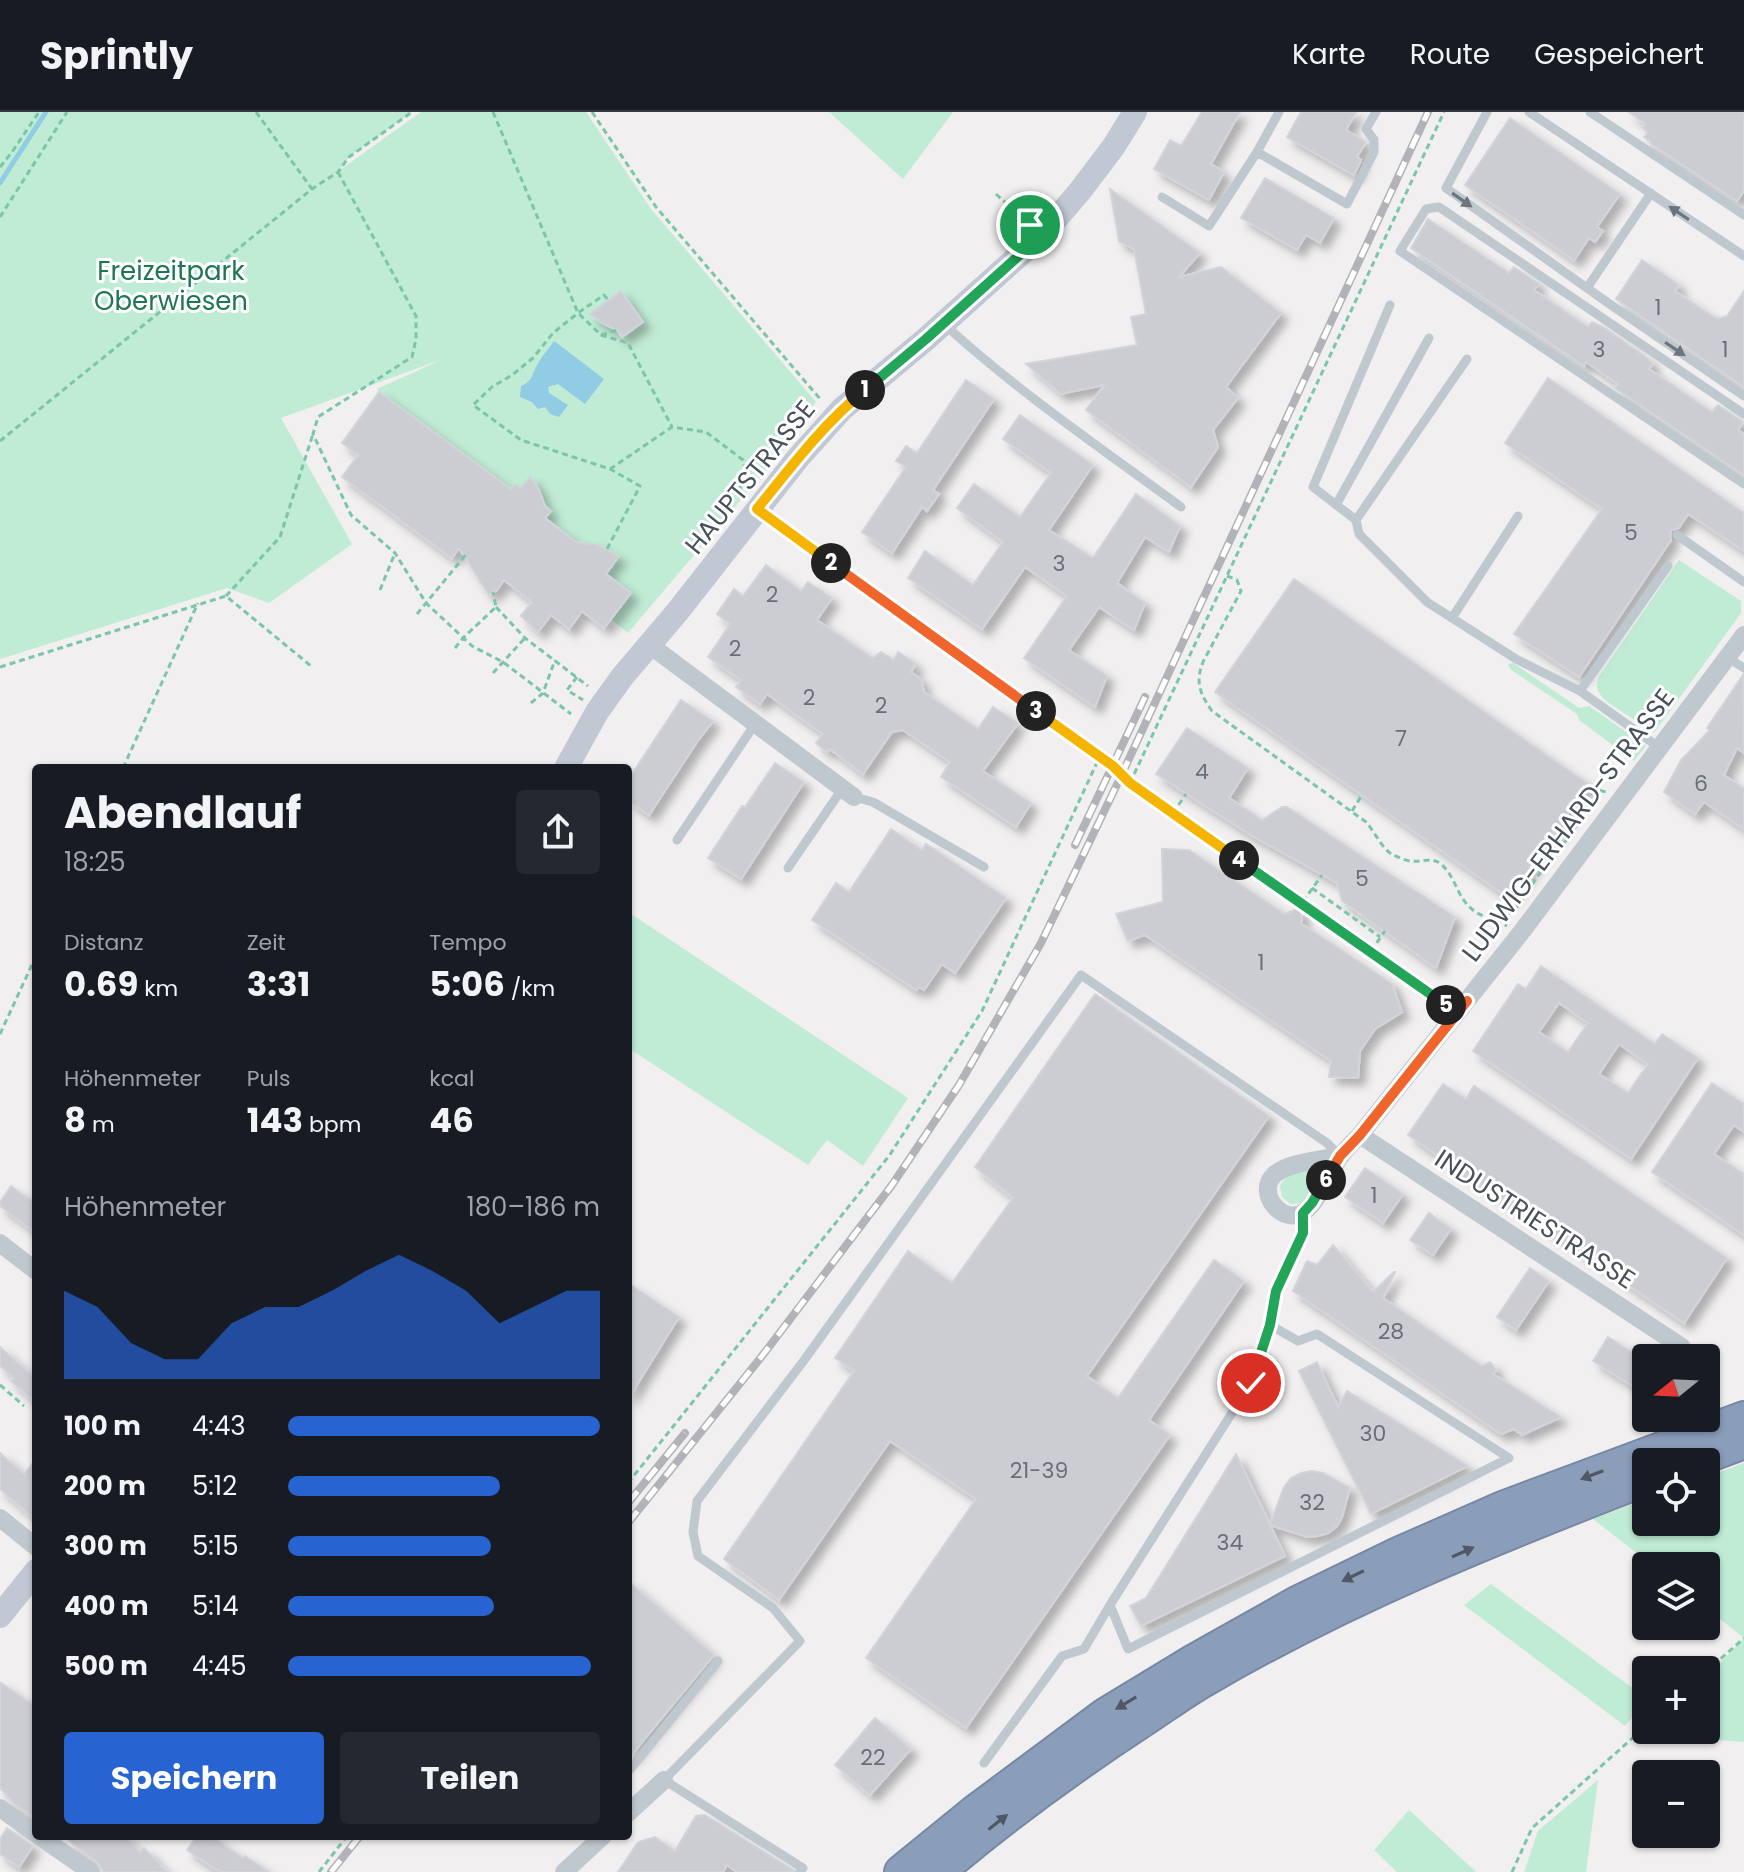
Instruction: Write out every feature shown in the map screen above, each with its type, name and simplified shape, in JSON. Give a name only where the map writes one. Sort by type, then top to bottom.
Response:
[{"type":"highway","points":[[901,1872],[976,1811],[1105,1715],[1297,1603],[1505,1507],[1744,1418]]},
{"type":"highway","points":[[1720,1451],[1744,1442]]},
{"type":"highway","points":[[938,1872],[997,1822],[1202,1681],[1308,1624],[1405,1578],[1514,1530],[1632,1484]]},
{"type":"street","name":"HAUPTSTRASSE","points":[[568,764],[589,715],[651,646],[750,503],[798,458],[842,409],[944,324],[1043,234],[1114,146],[1135,112]]},
{"type":"street","name":"LUDWIG-ERHARD-STRASSE","points":[[1303,1213],[1340,1156],[1519,935],[1660,748],[1736,663],[1744,635]]},
{"type":"street","points":[[651,646],[848,793]]},
{"type":"street","name":"INDUSTRIESTRASSE","points":[[1360,1135],[1677,1344]]},
{"type":"street","points":[[1303,1213],[1287,1215],[1271,1203],[1268,1194],[1273,1176],[1284,1169],[1340,1156]]},
{"type":"street","points":[[0,1243],[32,1268]]},
{"type":"street","points":[[0,1518],[32,1544]]},
{"type":"street","points":[[0,1616],[32,1576]]},
{"type":"street","points":[[632,1809],[664,1780]]},
{"type":"street","points":[[0,1808],[32,1831]]},
{"type":"street","points":[[45,1840],[91,1872]]},
{"type":"street","points":[[573,1870],[599,1840]]},
{"type":"lane","points":[[1162,197],[1209,226],[1279,112]]},
{"type":"lane","points":[[1257,152],[1347,204],[1374,152],[1374,140],[1366,129],[1376,112]]},
{"type":"lane","points":[[1487,112],[1446,188],[1744,396]]},
{"type":"lane","points":[[1529,112],[1744,256]]},
{"type":"lane","points":[[1590,112],[1744,215]]},
{"type":"lane","points":[[1587,288],[1651,193]]},
{"type":"lane","points":[[1744,414],[1439,207],[1426,209],[1400,251],[1744,484]]},
{"type":"lane","points":[[1390,305],[1313,487],[1356,520],[1359,534],[1427,602],[1516,659],[1580,691],[1660,748]]},
{"type":"lane","points":[[944,324],[1047,408],[1181,507]]},
{"type":"lane","points":[[1336,505],[1429,338]]},
{"type":"lane","points":[[1651,355],[1710,395],[1715,394]]},
{"type":"lane","points":[[1356,520],[1467,359]]},
{"type":"lane","points":[[1452,618],[1518,516]]},
{"type":"lane","points":[[1677,535],[1744,582]]},
{"type":"lane","points":[[1580,691],[1668,566]]},
{"type":"lane","points":[[677,840],[755,724]]},
{"type":"lane","points":[[788,868],[848,793],[873,802],[984,867]]},
{"type":"lane","points":[[800,1872],[803,1868],[664,1780],[800,1641],[773,1608],[698,1556],[693,1532],[697,1501],[805,1359],[1081,975],[1327,1143],[1340,1156]]},
{"type":"lane","points":[[984,1763],[1062,1656],[1084,1649],[1251,1383],[1270,1325],[1276,1291],[1303,1233],[1303,1213]]},
{"type":"lane","points":[[1110,1605],[1128,1649],[1509,1458],[1317,1334],[1298,1341],[1270,1325]]},
{"type":"lane","points":[[632,1767],[718,1661]]},
{"type":"path","points":[[0,167],[39,112]]},
{"type":"path","points":[[0,217],[67,112]]},
{"type":"path","points":[[256,112],[312,189]]},
{"type":"path","points":[[0,441],[312,189],[338,172],[349,157],[412,112]]},
{"type":"path","points":[[493,112],[578,313],[601,335],[628,343],[672,427]]},
{"type":"path","points":[[592,112],[656,207],[823,402]]},
{"type":"path","points":[[1130,783],[1444,112]]},
{"type":"path","points":[[0,667],[226,596],[280,537],[318,417],[412,357],[416,316],[338,172]]},
{"type":"path","points":[[996,194],[1043,234]]},
{"type":"path","points":[[607,549],[640,486],[610,469],[521,440],[473,405],[492,387],[533,358],[553,333],[578,313],[604,295],[608,300]]},
{"type":"path","points":[[601,335],[617,330]]},
{"type":"path","points":[[610,469],[672,427],[706,432],[743,460],[745,470],[739,492],[750,503],[1100,756],[1130,783],[1453,1010],[1467,1001]]},
{"type":"path","points":[[313,434],[351,515],[395,553],[426,603],[472,646],[503,662],[543,693],[589,715]]},
{"type":"path","points":[[417,614],[468,552]]},
{"type":"path","points":[[380,590],[395,553]]},
{"type":"path","points":[[1227,576],[1237,580],[1241,591],[1199,673],[1198,685],[1212,711],[1366,822],[1382,846],[1393,855],[1413,862],[1426,859],[1439,862],[1472,910],[1499,921],[1519,935]]},
{"type":"path","points":[[493,592],[496,607],[525,638],[587,685]]},
{"type":"path","points":[[226,596],[311,666]]},
{"type":"path","points":[[125,764],[198,603]]},
{"type":"path","points":[[455,648],[496,607]]},
{"type":"path","points":[[493,673],[525,638]]},
{"type":"path","points":[[531,703],[543,693],[555,660]]},
{"type":"path","points":[[577,677],[567,690],[589,715]]},
{"type":"path","points":[[632,1478],[889,1156],[982,1011],[1100,756]]},
{"type":"path","points":[[1499,921],[1517,907],[1568,838],[1582,817],[1587,796],[1598,790],[1612,795]]},
{"type":"path","points":[[1173,813],[1186,794]]},
{"type":"path","points":[[1352,811],[1362,795]]},
{"type":"path","points":[[1297,910],[1322,875]]},
{"type":"path","points":[[1312,888],[1380,937]]},
{"type":"path","points":[[1370,952],[1385,931]]},
{"type":"path","points":[[0,1034],[32,965]]},
{"type":"path","points":[[0,1385],[24,1406]]},
{"type":"path","points":[[1720,1659],[1744,1638]]},
{"type":"path","points":[[1512,1872],[1532,1828],[1632,1739]]},
{"type":"path","points":[[319,1872],[344,1840]]},
{"type":"green space","name":"Freizeitpark Oberwiesen","points":[[0,112],[412,112],[349,157],[340,170],[421,112],[586,112],[651,209],[816,402],[788,444],[628,633],[611,619],[630,593],[606,574],[618,556],[598,545],[576,542],[545,518],[551,510],[529,478],[521,488],[515,484],[496,508],[377,389],[443,359],[281,418],[352,544],[269,603],[227,588],[0,659]]},
{"type":"green space","points":[[829,112],[953,112],[903,179]]},
{"type":"green space","points":[[1679,560],[1741,601],[1741,613],[1654,733],[1606,701],[1598,691],[1597,682]]},
{"type":"green space","points":[[1513,663],[1579,708],[1589,706],[1646,746],[1634,761],[1579,720],[1577,714],[1510,669],[1508,664]]},
{"type":"green space","points":[[632,915],[908,1098],[863,1166],[827,1140],[808,1165],[632,1051]]},
{"type":"green space","points":[[1325,1165],[1317,1184],[1302,1203],[1291,1204],[1282,1197],[1280,1186],[1288,1176]]},
{"type":"green space","points":[[1744,1463],[1744,1638],[1720,1619],[1720,1552],[1635,1552],[1593,1519],[1632,1504],[1632,1536],[1720,1536],[1720,1472]]},
{"type":"green space","points":[[1491,1584],[1632,1688],[1632,1718],[1625,1726],[1464,1605]]},
{"type":"green space","points":[[1744,1638],[1744,1742],[1720,1740],[1720,1663]]},
{"type":"green space","points":[[1598,1780],[1586,1872],[1524,1872],[1538,1831]]},
{"type":"green space","points":[[1409,1810],[1476,1872],[1397,1872],[1374,1850]]},
{"type":"water","points":[[554,341],[604,379],[585,404],[558,384],[548,387],[549,393],[568,405],[559,417],[550,414],[545,407],[538,409],[532,402],[520,397],[521,386],[530,380]]},
{"type":"building","points":[[1202,112],[1240,112],[1211,164],[1224,172],[1209,200],[1154,169],[1170,140],[1181,146]]},
{"type":"building","points":[[1301,112],[1356,112],[1346,130],[1366,142],[1357,157],[1361,160],[1354,175],[1287,137]]},
{"type":"building","points":[[1629,112],[1744,112],[1744,191],[1737,201],[1650,143],[1644,137],[1648,132],[1643,128],[1646,124]]},
{"type":"building","points":[[1510,118],[1620,194],[1597,227],[1603,231],[1595,242],[1589,238],[1574,260],[1465,185]]},
{"type":"building","points":[[1265,178],[1334,218],[1320,243],[1306,235],[1297,250],[1241,218]]},
{"type":"building","points":[[1110,189],[1200,253],[1179,277],[1221,267],[1281,313],[1226,387],[1238,398],[1213,430],[1218,447],[1191,487],[1086,410],[1104,385],[1061,394],[1026,364],[1137,345],[1131,317],[1146,314],[1134,249],[1119,241]]},
{"type":"building","points":[[1428,219],[1509,273],[1514,267],[1539,284],[1534,290],[1588,327],[1592,322],[1601,326],[1646,357],[1653,364],[1649,369],[1712,412],[1718,405],[1743,422],[1738,430],[1744,434],[1744,475],[1615,388],[1618,384],[1586,362],[1584,366],[1411,248]]},
{"type":"building","points":[[1642,260],[1679,285],[1675,291],[1717,319],[1727,316],[1744,291],[1744,387],[1616,299]]},
{"type":"building","points":[[621,291],[643,322],[622,337],[617,330],[590,314]]},
{"type":"building","points":[[1548,378],[1744,513],[1744,551],[1688,514],[1679,528],[1671,530],[1671,540],[1579,677],[1514,634],[1602,509],[1505,443]]},
{"type":"building","points":[[966,380],[994,399],[933,490],[939,494],[927,511],[922,507],[892,553],[862,532],[906,467],[896,461],[906,446],[917,453]]},
{"type":"building","points":[[379,392],[511,489],[515,484],[521,488],[530,477],[545,506],[551,511],[545,518],[576,542],[598,545],[619,556],[606,574],[631,593],[604,628],[582,611],[569,629],[551,615],[538,632],[521,616],[532,602],[504,580],[489,595],[459,548],[452,558],[342,477],[358,455],[342,443]]},
{"type":"building","points":[[1020,415],[1093,465],[1049,530],[1093,558],[1136,494],[1180,526],[1169,552],[1145,537],[1117,583],[1145,603],[1134,630],[1099,607],[1069,650],[1107,676],[1095,707],[1024,658],[1067,596],[1025,567],[982,629],[908,578],[925,551],[973,585],[1003,542],[957,508],[974,484],[1020,517],[1051,473],[1003,439]]},
{"type":"building","points":[[766,565],[801,591],[808,582],[832,598],[817,620],[873,658],[881,652],[894,660],[898,652],[916,664],[911,672],[921,679],[924,692],[978,729],[993,707],[1018,723],[983,771],[1031,803],[1016,827],[941,777],[950,762],[903,730],[892,732],[863,774],[830,749],[827,752],[816,743],[823,734],[767,694],[760,704],[736,687],[741,680],[708,657],[730,624],[717,614],[734,589],[743,596]]},
{"type":"building","points":[[1294,579],[1588,784],[1509,898],[1215,692]]},
{"type":"building","points":[[1743,675],[1744,753],[1737,748],[1724,775],[1744,789],[1744,829],[1704,802],[1695,814],[1664,792],[1681,760],[1710,730],[1707,728]]},
{"type":"building","points":[[681,700],[713,721],[649,815],[632,804],[632,774]]},
{"type":"building","points":[[1187,728],[1248,768],[1229,798],[1262,820],[1287,807],[1455,917],[1436,968],[1342,901],[1337,883],[1249,834],[1156,774]]},
{"type":"building","points":[[775,763],[804,782],[741,879],[708,858]]},
{"type":"building","points":[[891,829],[922,850],[926,844],[1006,898],[955,973],[942,964],[924,990],[919,987],[916,990],[812,920],[836,883],[849,892]]},
{"type":"building","points":[[1162,849],[1189,850],[1285,914],[1301,907],[1302,924],[1392,984],[1402,1012],[1375,1029],[1360,1051],[1358,1078],[1329,1077],[1331,1061],[1145,935],[1128,941],[1116,914],[1163,902]]},
{"type":"building","points":[[1541,966],[1655,1044],[1662,1034],[1698,1058],[1631,1159],[1473,1051],[1518,984],[1526,989]],"holes":[[[1559,1003],[1588,1023],[1568,1052],[1539,1032]],[[1619,1044],[1648,1064],[1628,1093],[1599,1074]]]},
{"type":"building","points":[[1095,994],[1269,1116],[1087,1376],[1118,1398],[1214,1260],[1244,1281],[1149,1420],[1170,1435],[966,1728],[866,1658],[976,1499],[890,1441],[779,1600],[724,1559],[854,1371],[835,1358],[908,1251],[952,1283],[1013,1198],[975,1167]]},
{"type":"building","points":[[1712,1083],[1744,1104],[1744,1132],[1734,1125],[1714,1154],[1744,1174],[1744,1235],[1652,1172]]},
{"type":"building","points":[[1443,1084],[1466,1099],[1474,1086],[1727,1258],[1684,1323],[1408,1135]]},
{"type":"building","points":[[1365,1168],[1403,1194],[1383,1223],[1345,1197]]},
{"type":"building","points":[[11,1186],[32,1201],[32,1230],[0,1206]]},
{"type":"building","points":[[1429,1213],[1451,1229],[1433,1255],[1410,1240]]},
{"type":"building","points":[[1333,1245],[1373,1292],[1395,1272],[1383,1298],[1482,1366],[1490,1362],[1496,1370],[1493,1374],[1561,1417],[1522,1435],[1514,1429],[1501,1434],[1293,1291],[1307,1261],[1317,1265]]},
{"type":"building","points":[[1530,1268],[1549,1281],[1516,1330],[1497,1317]]},
{"type":"building","points":[[632,1286],[679,1317],[632,1393]]},
{"type":"building","points":[[1608,1337],[1632,1352],[1632,1386],[1593,1361]]},
{"type":"building","points":[[0,1347],[32,1375],[32,1399],[11,1381],[14,1378],[0,1366]]},
{"type":"building","points":[[1317,1362],[1338,1407],[1347,1391],[1468,1466],[1371,1514],[1299,1371]]},
{"type":"building","points":[[0,1453],[24,1474],[32,1464],[32,1517],[0,1489]]},
{"type":"building","points":[[1236,1454],[1270,1524],[1284,1487],[1291,1478],[1312,1471],[1323,1473],[1350,1488],[1342,1517],[1337,1526],[1318,1536],[1308,1537],[1270,1525],[1285,1556],[1141,1626],[1130,1606],[1146,1598]]},
{"type":"building","points":[[632,1584],[714,1655],[632,1754]]},
{"type":"building","points":[[0,1682],[32,1704],[32,1816],[0,1788]]},
{"type":"building","points":[[875,1718],[911,1749],[870,1795],[835,1765]]},
{"type":"building","points":[[705,1815],[793,1872],[737,1872],[727,1865],[723,1872],[618,1872],[638,1842],[655,1837],[675,1851],[696,1816]]},
{"type":"building","points":[[7,1828],[33,1846],[19,1867],[0,1854],[0,1839]]},
{"type":"building","points":[[69,1840],[129,1840],[140,1852],[144,1848],[167,1872],[103,1872],[98,1863]]},
{"type":"building","points":[[194,1840],[217,1840],[269,1872],[220,1872],[187,1850]]},
{"type":"waterway","points":[[0,183],[46,112]]},
{"type":"railway","points":[[632,1518],[762,1356],[892,1185],[959,1085],[1041,943],[1428,112]]},
{"type":"railway","points":[[1075,845],[1145,697]]},
{"type":"railway","points":[[632,1498],[685,1433]]},
{"type":"railway","points":[[331,1872],[357,1840]]},
{"type":"route","points":[[1030,225],[1043,234],[842,409],[757,509],[1106,761],[1130,783],[1453,1010],[1467,1001],[1340,1156],[1303,1213],[1303,1233],[1276,1291],[1270,1325],[1251,1383]]}]
